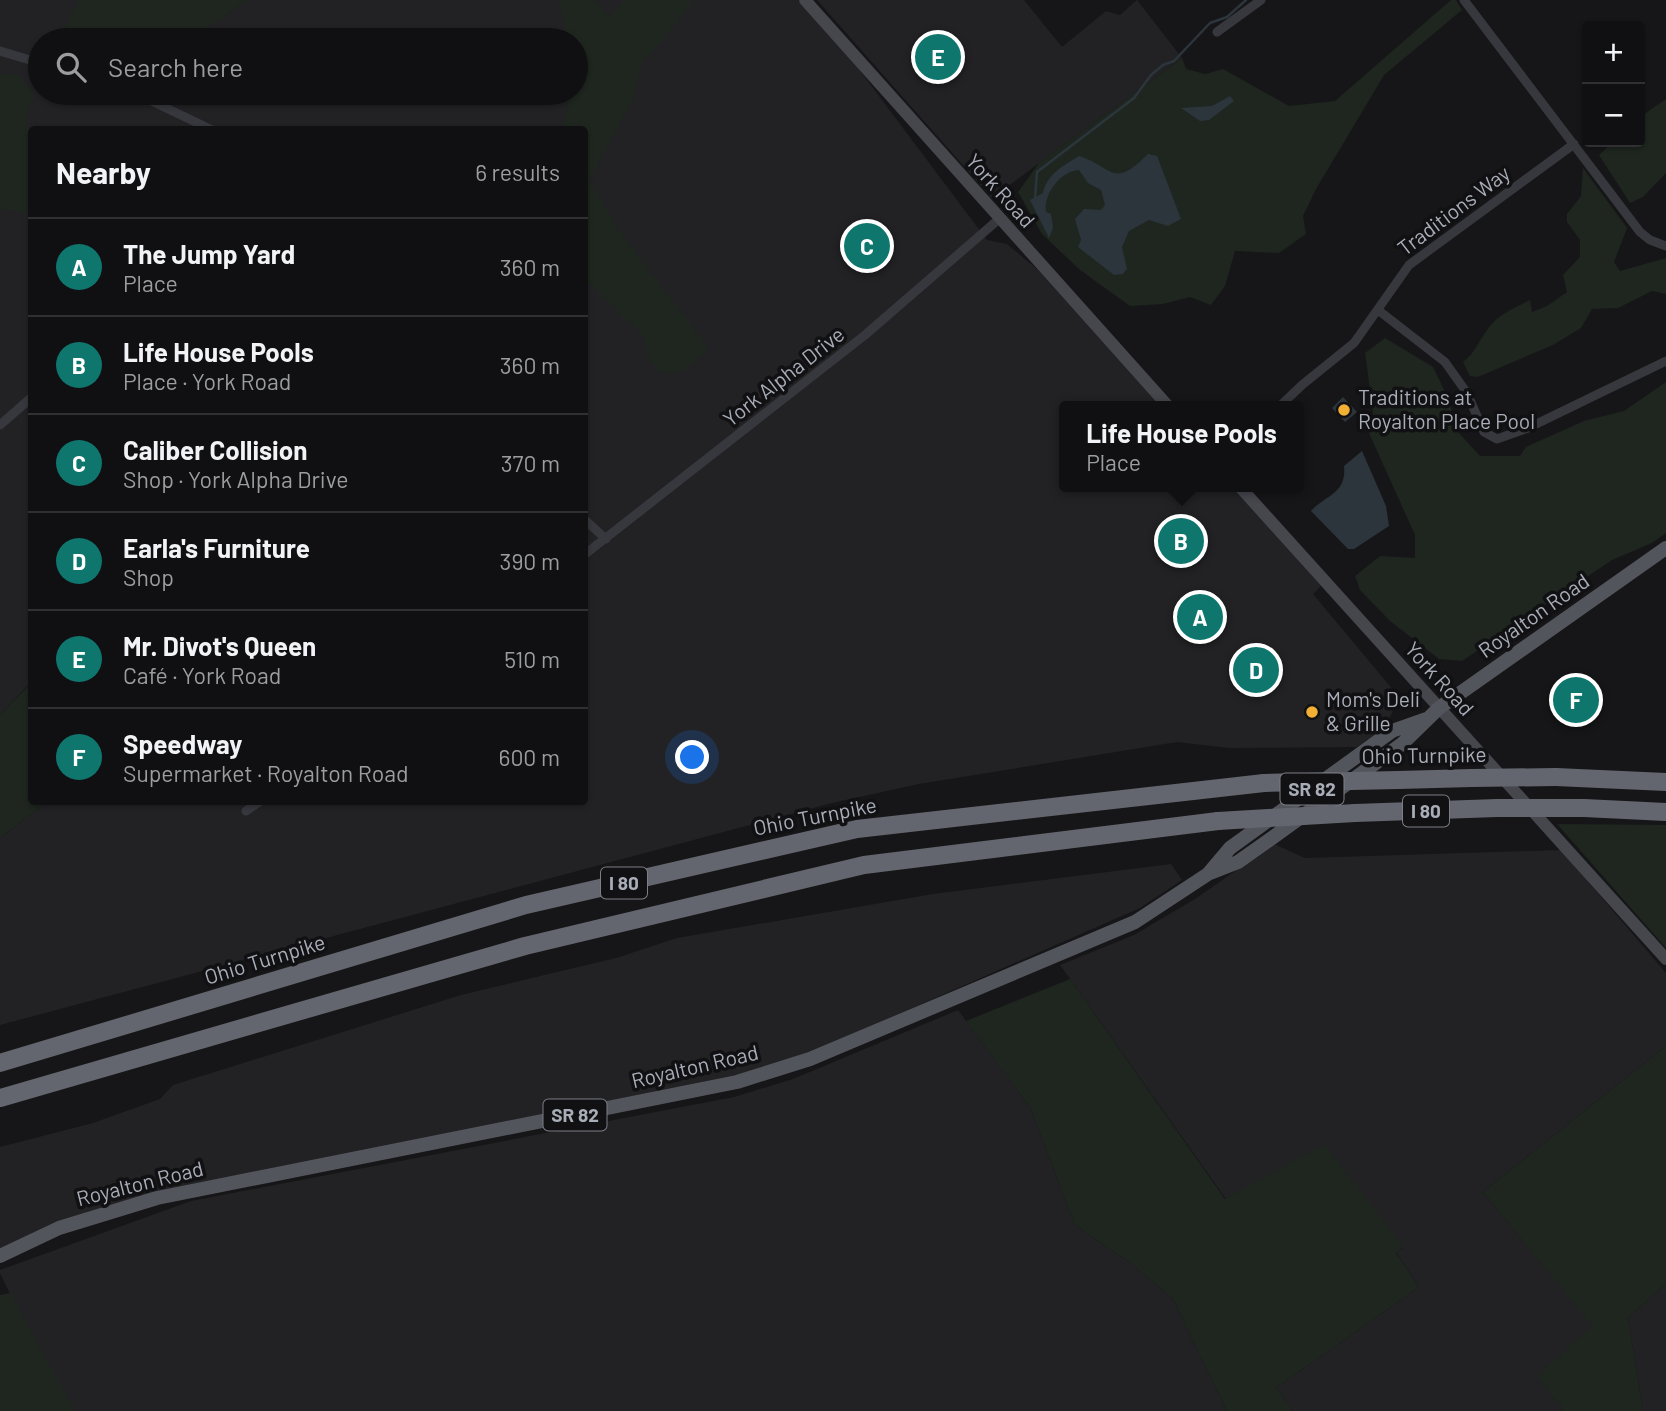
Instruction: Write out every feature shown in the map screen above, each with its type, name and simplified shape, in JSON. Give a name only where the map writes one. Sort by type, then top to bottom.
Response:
[{"type":"highway","name":"Ohio Turnpike","points":[[0,1063],[526,905],[857,829],[1265,783],[1556,777],[1666,782]]},
{"type":"highway","name":"I 80","points":[[0,1098],[525,946],[864,865],[1218,821],[1497,808],[1666,812]]},
{"type":"main road","name":"Royalton Road","points":[[0,1256],[59,1228],[157,1198],[585,1113],[767,1073],[944,1004],[1135,922],[1208,874],[1248,855],[1402,744],[1439,708],[1666,548]]},
{"type":"street","name":"York Road","points":[[805,0],[1163,401]]},
{"type":"street","points":[[1217,32],[1261,0]]},
{"type":"street","points":[[1466,3],[1640,232],[1650,240],[1666,246]]},
{"type":"street","points":[[0,51],[28,59]]},
{"type":"street","points":[[160,105],[204,126]]},
{"type":"street","name":"Traditions Way","points":[[1285,401],[1301,385],[1346,352],[1363,333],[1409,265],[1574,144]]},
{"type":"street","name":"York Alpha Drive","points":[[588,552],[865,335],[999,219]]},
{"type":"street","points":[[1378,310],[1445,362],[1467,393],[1484,432],[1497,439],[1528,428],[1666,361]]},
{"type":"street","points":[[0,425],[28,400]]},
{"type":"street","name":"York Road","points":[[1245,492],[1666,959]]},
{"type":"street","points":[[588,523],[606,539]]},
{"type":"street","points":[[246,811],[255,805]]},
{"type":"shaded area","points":[[0,0],[798,0],[852,60],[987,240],[1007,244],[1038,270],[1156,401],[1059,401],[1059,492],[1238,492],[1321,586],[1313,594],[1399,697],[1386,727],[1357,747],[1229,748],[1177,742],[919,784],[832,803],[0,1025],[0,838],[43,805],[588,805],[588,126],[28,126],[28,685],[0,715]]},
{"type":"shaded area","points":[[79,0],[247,0],[208,28],[65,28]]},
{"type":"shaded area","points":[[559,0],[594,0],[609,17],[624,0],[693,0],[663,40],[642,62],[633,100],[589,180],[619,230],[709,349],[683,372],[660,373],[649,358],[642,334],[588,283],[588,126],[563,126],[567,105],[588,105],[588,28],[565,28]]},
{"type":"shaded area","points":[[817,0],[1024,0],[1062,47],[1106,11],[1120,15],[1137,0],[1182,58],[992,198]]},
{"type":"shaded area","points":[[1451,0],[1456,0],[1462,10],[1384,75],[1316,189],[1303,216],[1306,234],[1279,253],[1235,251],[1225,286],[1211,305],[1190,297],[1163,304],[1130,306],[1080,270],[1042,234],[1018,192],[1039,163],[1182,58],[1186,69],[1205,74],[1223,69],[1289,106],[1335,101]]},
{"type":"shaded area","points":[[17,73],[28,87],[28,213],[0,209],[0,75]]},
{"type":"shaded area","points":[[1230,96],[1234,101],[1209,120],[1200,121],[1181,108],[1212,106]]},
{"type":"shaded area","points":[[1666,99],[1666,173],[1643,197],[1630,203],[1599,155],[1608,147],[1645,147],[1645,114]]},
{"type":"shaded area","points":[[1148,154],[1157,156],[1181,219],[1168,226],[1149,220],[1129,231],[1122,247],[1127,269],[1123,274],[1114,275],[1078,247],[1081,240],[1075,219],[1084,209],[1101,210],[1105,205],[1101,190],[1088,183],[1079,170],[1066,174],[1050,191],[1046,212],[1051,214],[1053,228],[1049,238],[1030,200],[1043,193],[1056,171],[1079,156],[1113,173],[1120,173],[1136,165]]},
{"type":"shaded area","points":[[1583,168],[1627,228],[1614,262],[1620,271],[1666,258],[1666,294],[1652,291],[1618,308],[1592,309],[1581,328],[1553,345],[1478,377],[1470,376],[1463,362],[1496,320],[1530,300],[1532,312],[1547,306],[1567,292],[1563,275],[1580,257],[1580,240],[1567,222],[1567,214],[1581,196]]},
{"type":"shaded area","points":[[1385,338],[1433,367],[1448,398],[1458,432],[1480,456],[1520,456],[1526,447],[1584,421],[1624,411],[1666,382],[1666,533],[1652,543],[1612,560],[1462,661],[1439,659],[1390,621],[1360,590],[1355,576],[1380,556],[1415,558],[1415,535],[1369,433],[1373,412],[1365,353]]},
{"type":"shaded area","name":"Traditions at Royalton Place Pool","points":[[1343,397],[1357,412],[1345,422],[1332,408]]},
{"type":"shaded area","points":[[1362,451],[1386,506],[1389,526],[1354,549],[1348,549],[1311,511],[1339,488],[1344,466]]},
{"type":"shaded area","points":[[28,686],[28,805],[43,805],[0,838],[0,715]]},
{"type":"shaded area","points":[[1557,824],[1666,825],[1666,948]]},
{"type":"shaded area","points":[[1274,844],[1305,858],[1561,850],[1666,973],[1666,1046],[1483,1192],[1593,1326],[1538,1376],[1564,1411],[1293,1411],[1276,1388],[1419,1287],[1396,1252],[1404,1248],[1226,1199],[1060,965],[1134,935],[1195,899]]},
{"type":"shaded area","points":[[1171,864],[1182,880],[1140,908],[810,1053],[757,1072],[185,1186],[0,1252],[0,1147],[93,1123],[160,1099],[173,1085],[461,995],[616,958],[677,938],[933,894]]},
{"type":"shaded area","points":[[1070,979],[1225,1199],[1324,1144],[1404,1247],[1396,1253],[1419,1287],[1276,1388],[1293,1411],[1227,1411],[1173,1299],[1133,1265],[1075,1225],[1030,1107],[966,1021]]},
{"type":"shaded area","points":[[958,1010],[1030,1107],[1075,1225],[1133,1265],[1173,1299],[1227,1411],[75,1411],[24,1323],[0,1273],[0,1270],[191,1201],[734,1097],[793,1079]]},
{"type":"shaded area","points":[[1666,1046],[1666,1284],[1628,1318],[1643,1411],[1564,1411],[1537,1376],[1592,1326],[1483,1192]]},
{"type":"shaded area","points":[[1666,1284],[1666,1411],[1643,1411],[1628,1318]]},
{"type":"shaded area","points":[[10,1293],[75,1411],[0,1411],[0,1295]]},
{"type":"waterway","points":[[1035,199],[1037,172],[1134,98],[1151,75],[1163,65],[1174,61],[1210,23],[1227,17],[1246,0]]},
{"type":"place","name":"Mr. Divot's Queen","points":[[938,57]]},
{"type":"place","name":"Caliber Collision","points":[[867,246]]},
{"type":"place","name":"Traditions at Royalton Place Pool","points":[[1344,410]]},
{"type":"place","name":"Life House Pools","points":[[1181,541]]},
{"type":"place","name":"The Jump Yard","points":[[1200,617]]},
{"type":"place","name":"Earla's Furniture","points":[[1256,670]]},
{"type":"place","name":"Speedway","points":[[1576,700]]},
{"type":"place","name":"Mom's Deli & Grille","points":[[1312,712]]}]
